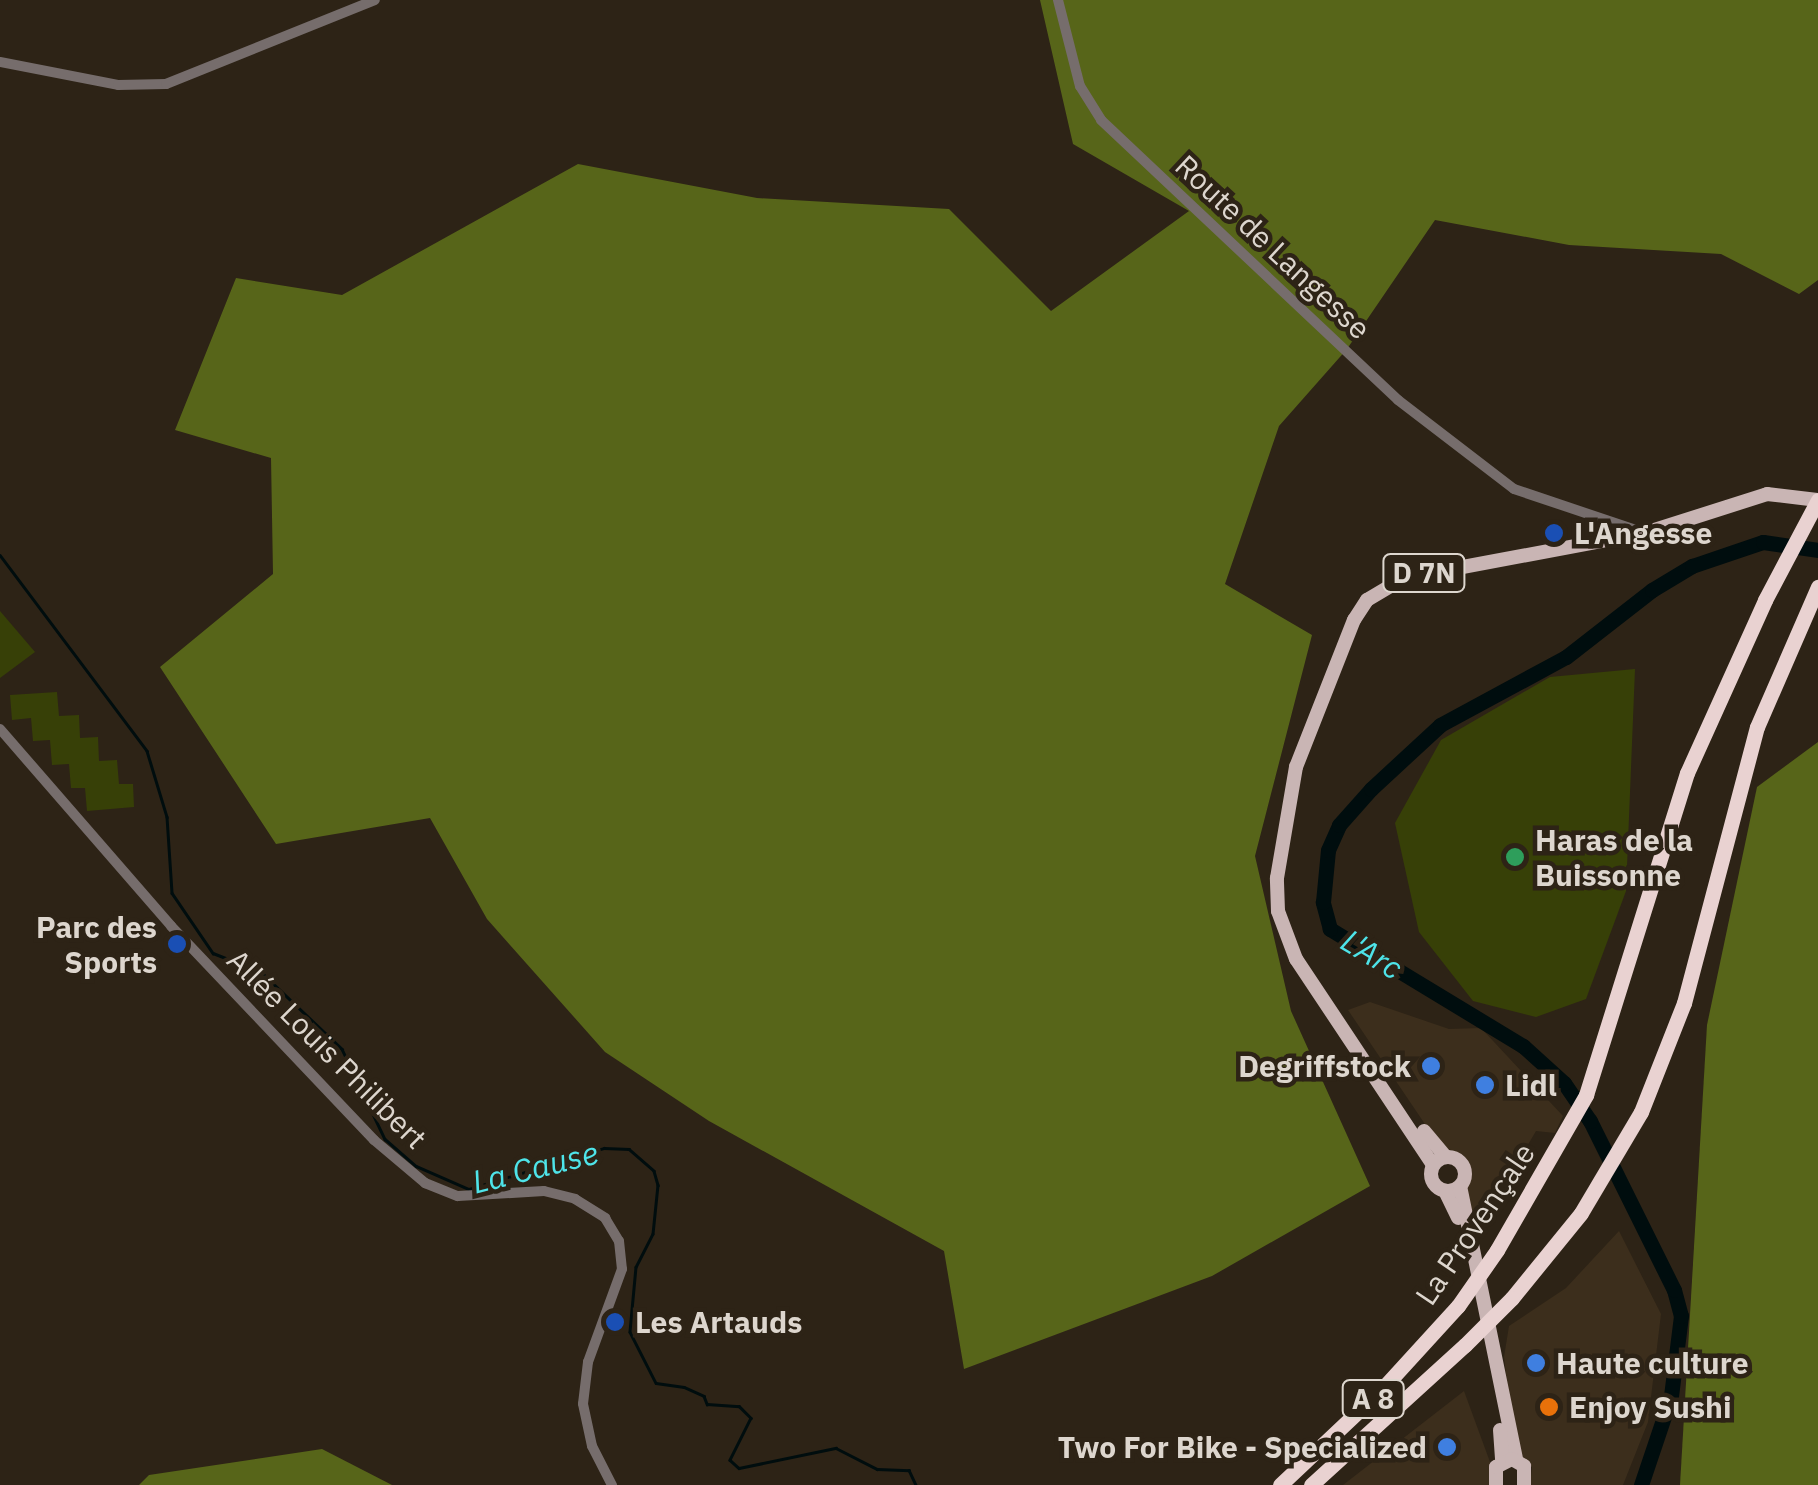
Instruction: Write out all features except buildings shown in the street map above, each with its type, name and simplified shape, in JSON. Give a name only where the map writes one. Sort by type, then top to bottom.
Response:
[{"type":"highway","name":"La Provençale","points":[[1280,1485],[1384,1388],[1458,1306],[1554,1158],[1604,1050],[1687,773],[1765,600],[1818,500]]},
{"type":"highway","name":"La Provençale","points":[[1311,1485],[1512,1298],[1580,1213],[1641,1112],[1684,1003],[1757,727],[1818,587]]},
{"type":"main road","name":"D 7N","points":[[1439,1161],[1288,941],[1282,923],[1277,878],[1296,767],[1343,643],[1367,600],[1404,578],[1645,533],[1767,494],[1818,500]]},
{"type":"main road","points":[[1453,1189],[1432,1182],[1439,1161],[1464,1167],[1453,1189],[1509,1461],[1526,1471],[1524,1485]]},
{"type":"main road","points":[[1496,1485],[1494,1472],[1509,1461]]},
{"type":"street","points":[[0,62],[88,81],[153,86],[375,0]]},
{"type":"street","name":"Route de Langesse","points":[[1058,0],[1080,86],[1100,120],[1398,400],[1514,489],[1645,533]]},
{"type":"street","name":"Allée Louis Philibert","points":[[0,729],[172,926],[374,1140],[425,1183],[458,1196],[544,1191],[575,1198],[605,1218],[619,1241],[622,1269],[588,1362],[583,1404],[592,1446],[612,1485]]},
{"type":"shaded area","points":[[1370,1002],[1449,1029],[1481,1028],[1563,1116],[1555,1133],[1536,1131],[1485,1218],[1468,1212],[1464,1193],[1470,1181],[1458,1153],[1439,1145],[1348,1010]]},
{"type":"shaded area","points":[[1619,1231],[1661,1314],[1648,1422],[1623,1485],[1530,1485],[1532,1467],[1518,1454],[1513,1434],[1504,1357],[1509,1326],[1566,1288]]},
{"type":"shaded area","points":[[1464,1391],[1490,1462],[1492,1485],[1343,1485]]},
{"type":"green space","points":[[1040,0],[1818,0],[1818,280],[1799,294],[1721,254],[1569,245],[1435,220],[1347,349],[1279,426],[1225,584],[1312,635],[1255,856],[1291,1011],[1370,1186],[1212,1276],[964,1369],[944,1251],[709,1121],[605,1052],[487,919],[430,818],[276,844],[160,667],[273,574],[271,458],[175,430],[236,278],[342,295],[578,164],[757,198],[949,209],[1051,311],[1189,211],[1073,144]]},
{"type":"green space","points":[[0,611],[35,652],[0,678]]},
{"type":"green space","name":"Haras de la Buissonne","points":[[1635,669],[1626,891],[1586,999],[1536,1017],[1473,1001],[1419,932],[1395,823],[1441,740],[1550,677]]},
{"type":"green space","points":[[57,692],[59,716],[79,715],[80,738],[98,737],[99,761],[117,760],[119,784],[133,784],[134,807],[87,811],[85,788],[71,788],[69,764],[52,765],[50,740],[33,741],[31,718],[12,720],[10,695]]},
{"type":"green space","points":[[1818,742],[1818,1485],[1680,1485],[1707,1025],[1757,787]]},
{"type":"green space","points":[[322,1449],[392,1485],[139,1485],[149,1475]]},
{"type":"waterway","name":"L'Arc","points":[[1641,1485],[1671,1396],[1681,1316],[1674,1290],[1590,1121],[1564,1083],[1523,1046],[1330,929],[1323,902],[1328,850],[1339,825],[1371,789],[1440,725],[1566,657],[1652,590],[1692,566],[1763,542],[1818,550]]},
{"type":"waterway","name":"La Cause","points":[[0,555],[147,751],[167,817],[172,893],[213,953],[261,972],[342,1049],[385,1139],[416,1166],[469,1189],[604,1148],[629,1149],[654,1171],[658,1185],[653,1234],[636,1267],[630,1332],[656,1383],[684,1387],[704,1396],[707,1404],[739,1406],[751,1418],[730,1460],[739,1468],[836,1448],[877,1469],[909,1470],[916,1485]]},
{"type":"place","name":"L'Angesse","points":[[1554,533]]},
{"type":"place","name":"Haras de la Buissonne","points":[[1515,857]]},
{"type":"place","name":"Parc des Sports","points":[[177,944]]},
{"type":"place","name":"Degriffstock","points":[[1431,1066]]},
{"type":"place","name":"Lidl","points":[[1485,1085]]},
{"type":"place","name":"Les Artauds","points":[[615,1322]]},
{"type":"place","name":"Haute culture","points":[[1536,1363]]},
{"type":"place","name":"Enjoy Sushi","points":[[1549,1407]]},
{"type":"place","name":"Two For Bike - Specialized","points":[[1447,1447]]}]
